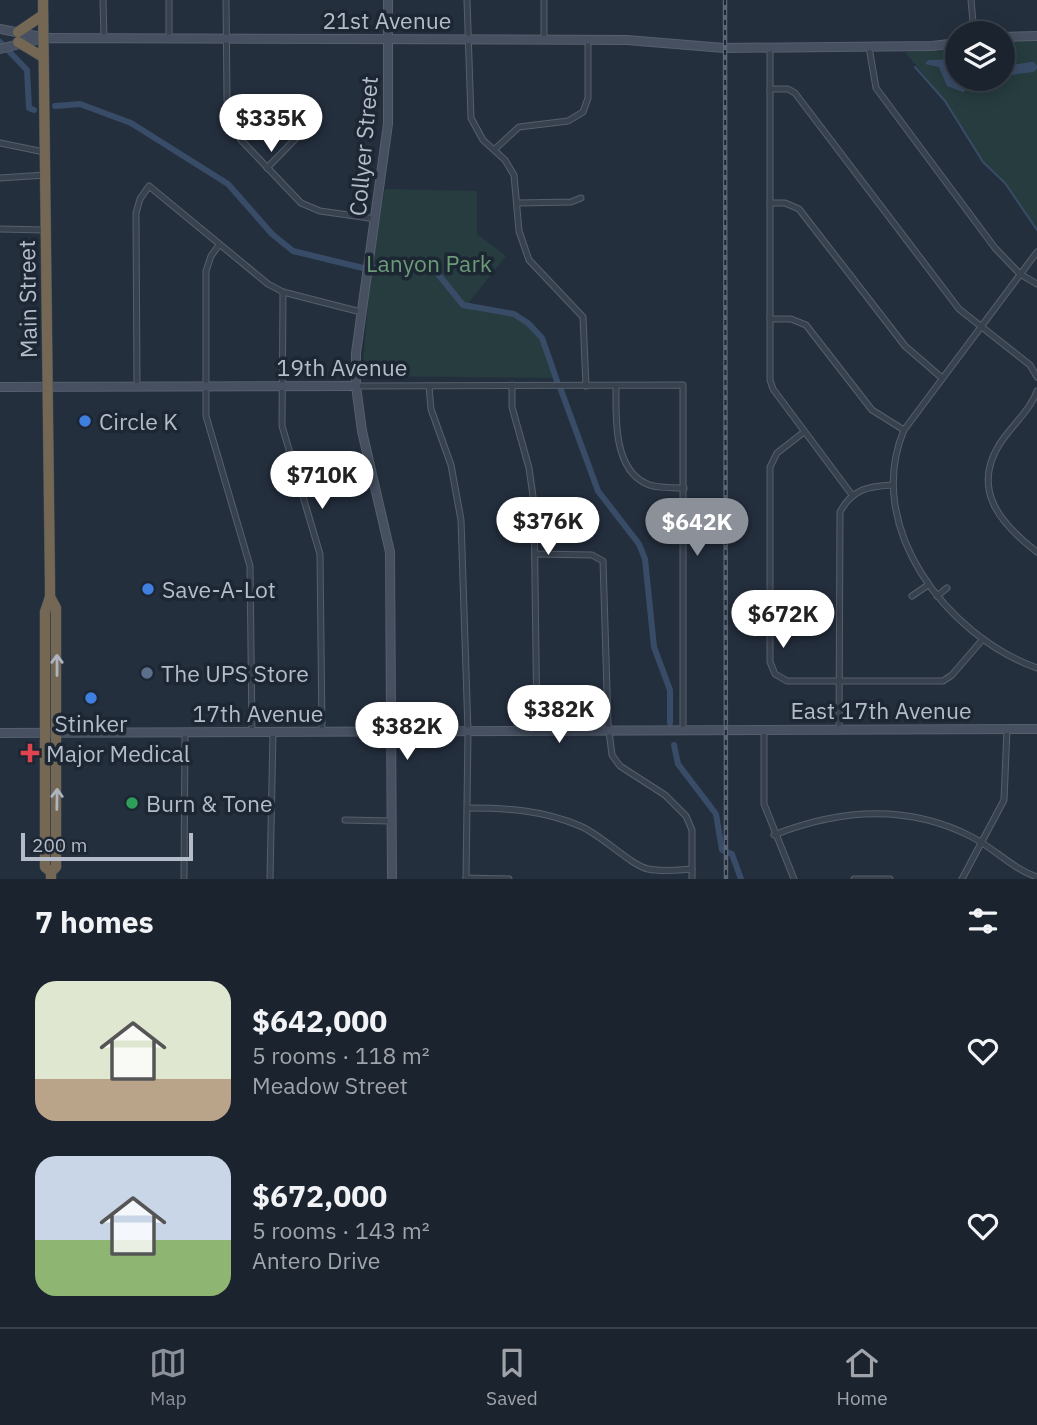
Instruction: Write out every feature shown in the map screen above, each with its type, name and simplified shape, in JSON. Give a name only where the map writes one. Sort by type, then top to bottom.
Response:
[{"type":"highway","name":"Main Street","points":[[43,0],[50,597],[45,612],[45,867],[51,876],[56,867],[58,733],[56,608],[50,597]]},
{"type":"highway","points":[[43,15],[11,42],[43,57]]},
{"type":"street","points":[[103,0],[104,38]]},
{"type":"street","points":[[169,0],[169,38]]},
{"type":"street","points":[[226,0],[229,113],[241,140],[267,169],[307,206],[320,211],[376,219]]},
{"type":"street","name":"Collyer Street","points":[[388,0],[388,124],[361,312],[356,386],[362,431],[390,552],[393,732],[391,879]]},
{"type":"street","points":[[467,0],[471,118],[483,139],[495,149],[514,175],[519,231],[529,260],[583,317],[586,386]]},
{"type":"street","points":[[544,0],[544,40]]},
{"type":"street","points":[[971,0],[973,21]]},
{"type":"street","name":"21st Avenue","points":[[0,29],[11,42],[44,38],[588,40],[729,48],[945,44]]},
{"type":"street","points":[[1015,37],[1037,36]]},
{"type":"street","points":[[495,149],[519,127],[568,121],[583,112],[588,98],[588,40]]},
{"type":"street","points":[[869,47],[876,88],[995,248],[1020,274],[1037,284]]},
{"type":"street","points":[[770,48],[770,380],[804,432],[852,495]]},
{"type":"street","points":[[771,89],[788,89],[795,93],[959,309],[1030,365],[1037,377]]},
{"type":"street","points":[[267,169],[310,124],[313,116]]},
{"type":"street","points":[[0,143],[44,152]]},
{"type":"street","points":[[0,178],[45,175]]},
{"type":"street","points":[[137,387],[136,213],[140,199],[149,186],[219,245],[283,292],[361,312]]},
{"type":"street","points":[[518,203],[571,202],[581,198]]},
{"type":"street","points":[[770,203],[785,202],[799,209],[905,346],[942,377]]},
{"type":"street","points":[[0,229],[45,230]]},
{"type":"street","points":[[219,245],[211,256],[206,271],[208,429],[249,562],[252,732]]},
{"type":"street","points":[[1037,252],[903,432],[896,452],[893,485],[907,545],[928,585],[998,651],[1037,667]]},
{"type":"street","points":[[283,292],[282,426],[320,554],[322,732]]},
{"type":"street","points":[[770,318],[791,319],[806,325],[872,410],[910,439]]},
{"type":"street","points":[[951,366],[960,372]]},
{"type":"street","points":[[512,385],[515,420],[529,468],[535,554],[537,731]]},
{"type":"street","name":"19th Avenue","points":[[0,387],[684,385],[684,488]]},
{"type":"street","points":[[429,386],[431,409],[451,465],[461,520],[468,731],[466,879],[509,879]]},
{"type":"street","points":[[616,386],[616,427],[631,470],[644,483],[654,487],[684,488],[683,730]]},
{"type":"street","points":[[1037,391],[992,460],[989,482],[995,508],[1001,520],[1010,531],[1037,552]]},
{"type":"street","points":[[804,432],[775,450],[771,467],[772,668],[775,674],[787,681],[943,681],[954,677],[983,639]]},
{"type":"street","points":[[838,730],[838,522],[845,502],[852,495],[875,486],[893,485]]},
{"type":"street","points":[[901,525],[910,522]]},
{"type":"street","points":[[535,554],[596,555],[605,566],[608,730],[612,755],[617,763],[665,795],[686,816],[692,830],[692,879]]},
{"type":"street","points":[[912,596],[928,585]]},
{"type":"street","points":[[937,596],[947,589]]},
{"type":"street","points":[[998,651],[1004,643]]},
{"type":"street","points":[[905,673],[906,681]]},
{"type":"street","points":[[962,879],[1004,800],[1007,729]]},
{"type":"street","name":"East 17th Avenue","points":[[725,730],[1037,729]]},
{"type":"street","name":"17th Avenue","points":[[0,733],[725,730]]},
{"type":"street","points":[[764,730],[764,804],[774,835],[794,879]]},
{"type":"street","points":[[184,879],[185,732]]},
{"type":"street","points":[[270,879],[273,732]]},
{"type":"street","points":[[468,808],[534,811],[559,818],[611,843],[649,869],[692,869]]},
{"type":"street","points":[[774,835],[822,818],[887,813],[930,821],[983,843],[1019,869],[1037,877]]},
{"type":"street","points":[[345,820],[391,821]]},
{"type":"street","points":[[854,879],[891,879]]},
{"type":"green space","points":[[1015,41],[1037,41],[1037,230],[1005,183],[983,162],[945,101],[905,52],[945,49],[945,91],[1015,91]]},
{"type":"green space","name":"Lanyon Park","points":[[385,189],[477,191],[477,234],[506,256],[466,306],[503,313],[526,324],[541,343],[556,378],[362,376],[371,270]]},
{"type":"water","points":[[945,59],[945,81],[939,67],[925,64],[928,60]]},
{"type":"waterway","points":[[0,42],[27,70],[29,108],[34,110]]},
{"type":"waterway","points":[[915,67],[945,101],[983,162],[1005,183],[1037,230]]},
{"type":"waterway","points":[[1015,69],[1032,67]]},
{"type":"waterway","points":[[55,106],[80,104],[131,123],[228,184],[272,234],[293,251],[363,268]]},
{"type":"waterway","points":[[373,268],[426,266],[434,269],[463,305],[514,314],[529,324],[542,338],[557,381]]},
{"type":"waterway","points":[[561,390],[598,491],[639,544],[645,559],[654,647],[670,690],[670,723]]},
{"type":"waterway","points":[[674,745],[678,764],[716,814],[722,850],[732,854],[741,879]]},
{"type":"railway","points":[[725,0],[726,879]]},
{"type":"place","name":"Circle K","points":[[85,421]]},
{"type":"place","name":"Save-A-Lot","points":[[148,589]]},
{"type":"place","name":"The UPS Store","points":[[147,673]]},
{"type":"place","name":"Stinker","points":[[91,698]]},
{"type":"place","name":"Major Medical","points":[[30,753]]},
{"type":"place","name":"Burn & Tone","points":[[132,803]]}]
